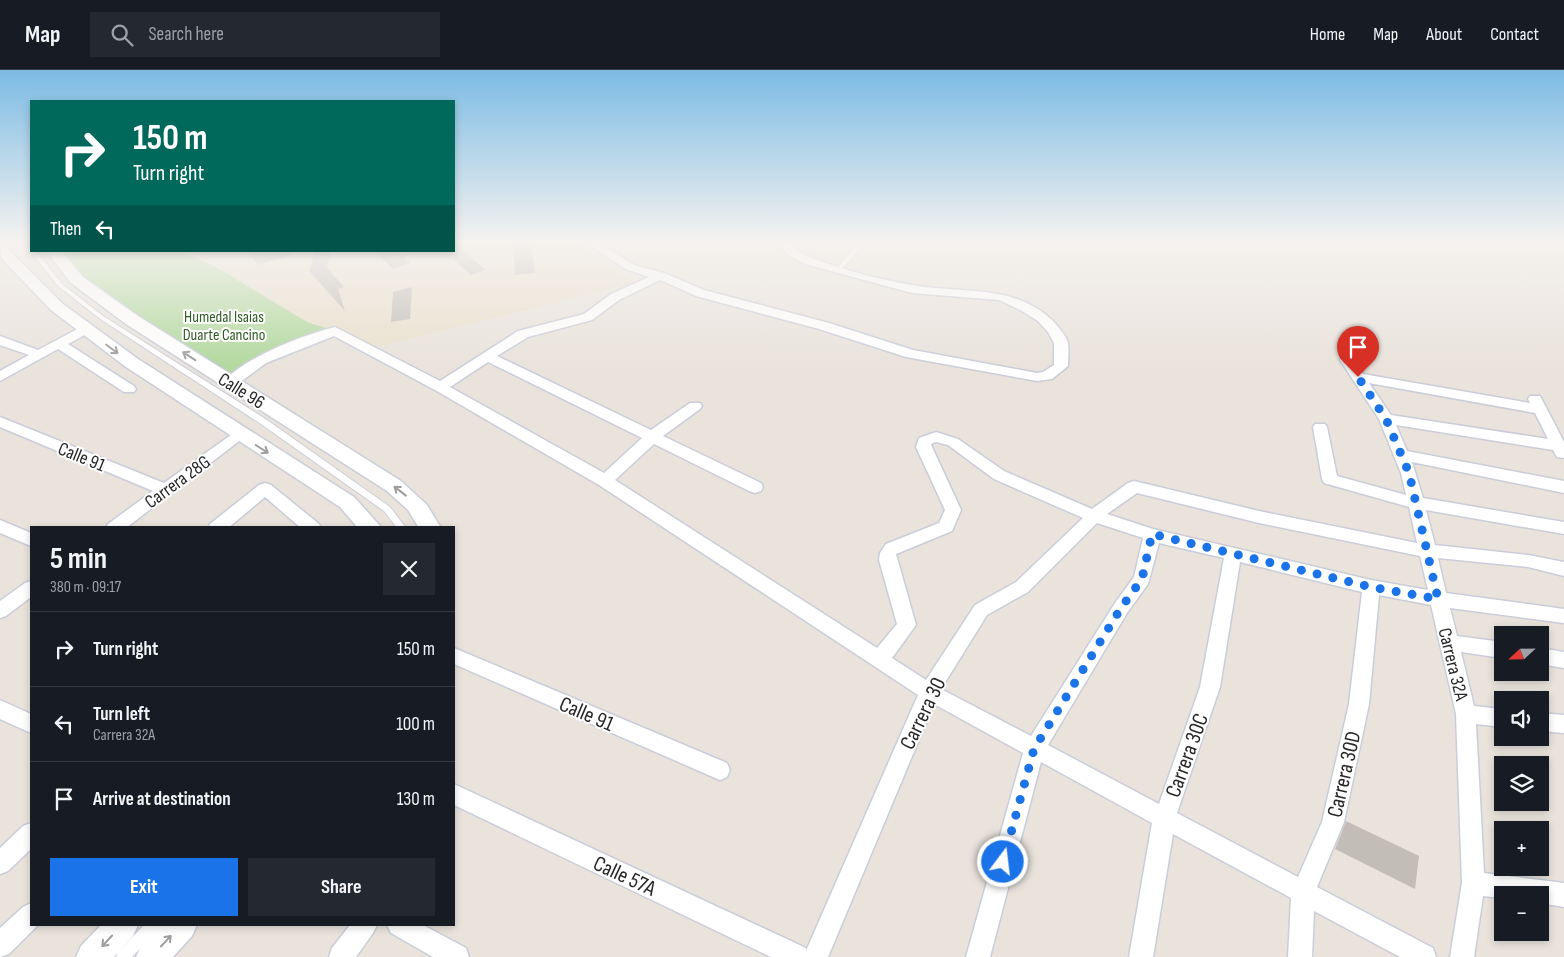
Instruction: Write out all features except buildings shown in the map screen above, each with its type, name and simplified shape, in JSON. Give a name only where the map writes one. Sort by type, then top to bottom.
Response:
[{"type":"street","name":"Calle 96","points":[[33,283],[57,307],[138,368],[346,502],[369,526]]},
{"type":"street","name":"Calle 96","points":[[82,283],[99,297],[394,486],[413,501],[429,526]]},
{"type":"street","points":[[440,387],[523,334],[588,317],[615,297],[644,283]]},
{"type":"street","points":[[677,283],[700,293],[824,326],[911,354],[1037,377],[1047,376],[1061,366],[1061,343],[1054,330],[1042,318],[1026,308],[1001,296],[912,289],[890,283]]},
{"type":"street","points":[[0,377],[85,329]]},
{"type":"street","points":[[230,382],[261,360],[305,340],[335,331],[440,387],[605,482],[929,692],[1424,957]]},
{"type":"street","points":[[0,340],[40,355]]},
{"type":"street","points":[[59,344],[129,389]]},
{"type":"street","points":[[488,357],[755,487]]},
{"type":"street","name":"Carrera 32A","points":[[1347,360],[1386,419],[1409,473],[1466,714],[1472,883],[1462,957]]},
{"type":"street","points":[[1358,377],[1537,403],[1562,450]]},
{"type":"street","points":[[605,482],[653,436],[695,406]]},
{"type":"street","points":[[1386,419],[1562,450]]},
{"type":"street","name":"Calle 91","points":[[0,422],[165,490]]},
{"type":"street","points":[[1320,427],[1330,479],[1416,503],[1564,528]]},
{"type":"street","name":"Carrera 28G","points":[[117,526],[240,435]]},
{"type":"street","points":[[879,660],[907,625],[888,560],[888,553],[892,548],[946,527],[953,510],[924,447],[924,441],[936,437],[953,442],[999,475],[1093,516],[1152,534],[1371,587],[1438,599],[1564,616]]},
{"type":"street","points":[[1402,455],[1564,487]]},
{"type":"street","points":[[1093,516],[1120,500],[1134,487],[1259,517],[1427,551],[1519,559],[1564,569]]},
{"type":"street","points":[[219,526],[265,489],[311,526]]},
{"type":"street","name":"Carrera 30","points":[[816,957],[929,692],[981,610],[1022,587],[1087,525],[1093,516]]},
{"type":"street","points":[[0,526],[30,540]]},
{"type":"street","points":[[978,957],[1034,749],[1121,608],[1142,579],[1152,534]]},
{"type":"street","name":"Carrera 30C","points":[[1141,957],[1164,819],[1210,687],[1233,554]]},
{"type":"street","name":"Carrera 30D","points":[[1300,957],[1303,892],[1333,822],[1359,704],[1371,587]]},
{"type":"street","points":[[0,611],[30,589]]},
{"type":"street","points":[[1448,642],[1494,649]]},
{"type":"street","name":"Calle 91","points":[[455,656],[720,770]]},
{"type":"street","points":[[1549,658],[1564,660]]},
{"type":"street","points":[[0,709],[30,724]]},
{"type":"street","points":[[1466,714],[1494,717]]},
{"type":"street","points":[[1549,723],[1564,724]]},
{"type":"street","name":"Calle 57A","points":[[455,794],[797,957]]},
{"type":"street","points":[[0,863],[30,835]]},
{"type":"street","points":[[1472,883],[1564,895]]},
{"type":"street","points":[[0,944],[30,916]]},
{"type":"street","points":[[92,957],[121,926]]},
{"type":"street","points":[[152,957],[180,926]]},
{"type":"street","points":[[341,957],[364,926]]},
{"type":"street","points":[[401,926],[457,957]]},
{"type":"lane","points":[[60,283],[81,302],[109,322],[264,422],[387,509],[400,526]]},
{"type":"lane","points":[[123,957],[153,926]]},
{"type":"shaded area","points":[[243,283],[633,283],[369,349],[335,331],[307,322]]},
{"type":"green space","name":"Humedal Isaias Duarte Cancino","points":[[90,283],[243,283],[307,322],[335,331],[305,341],[230,383],[132,320]]},
{"type":"route","points":[[1003,862],[1034,749],[1121,608],[1142,579],[1152,534],[1371,587],[1438,599],[1422,522],[1409,473],[1386,419],[1358,377]]}]
